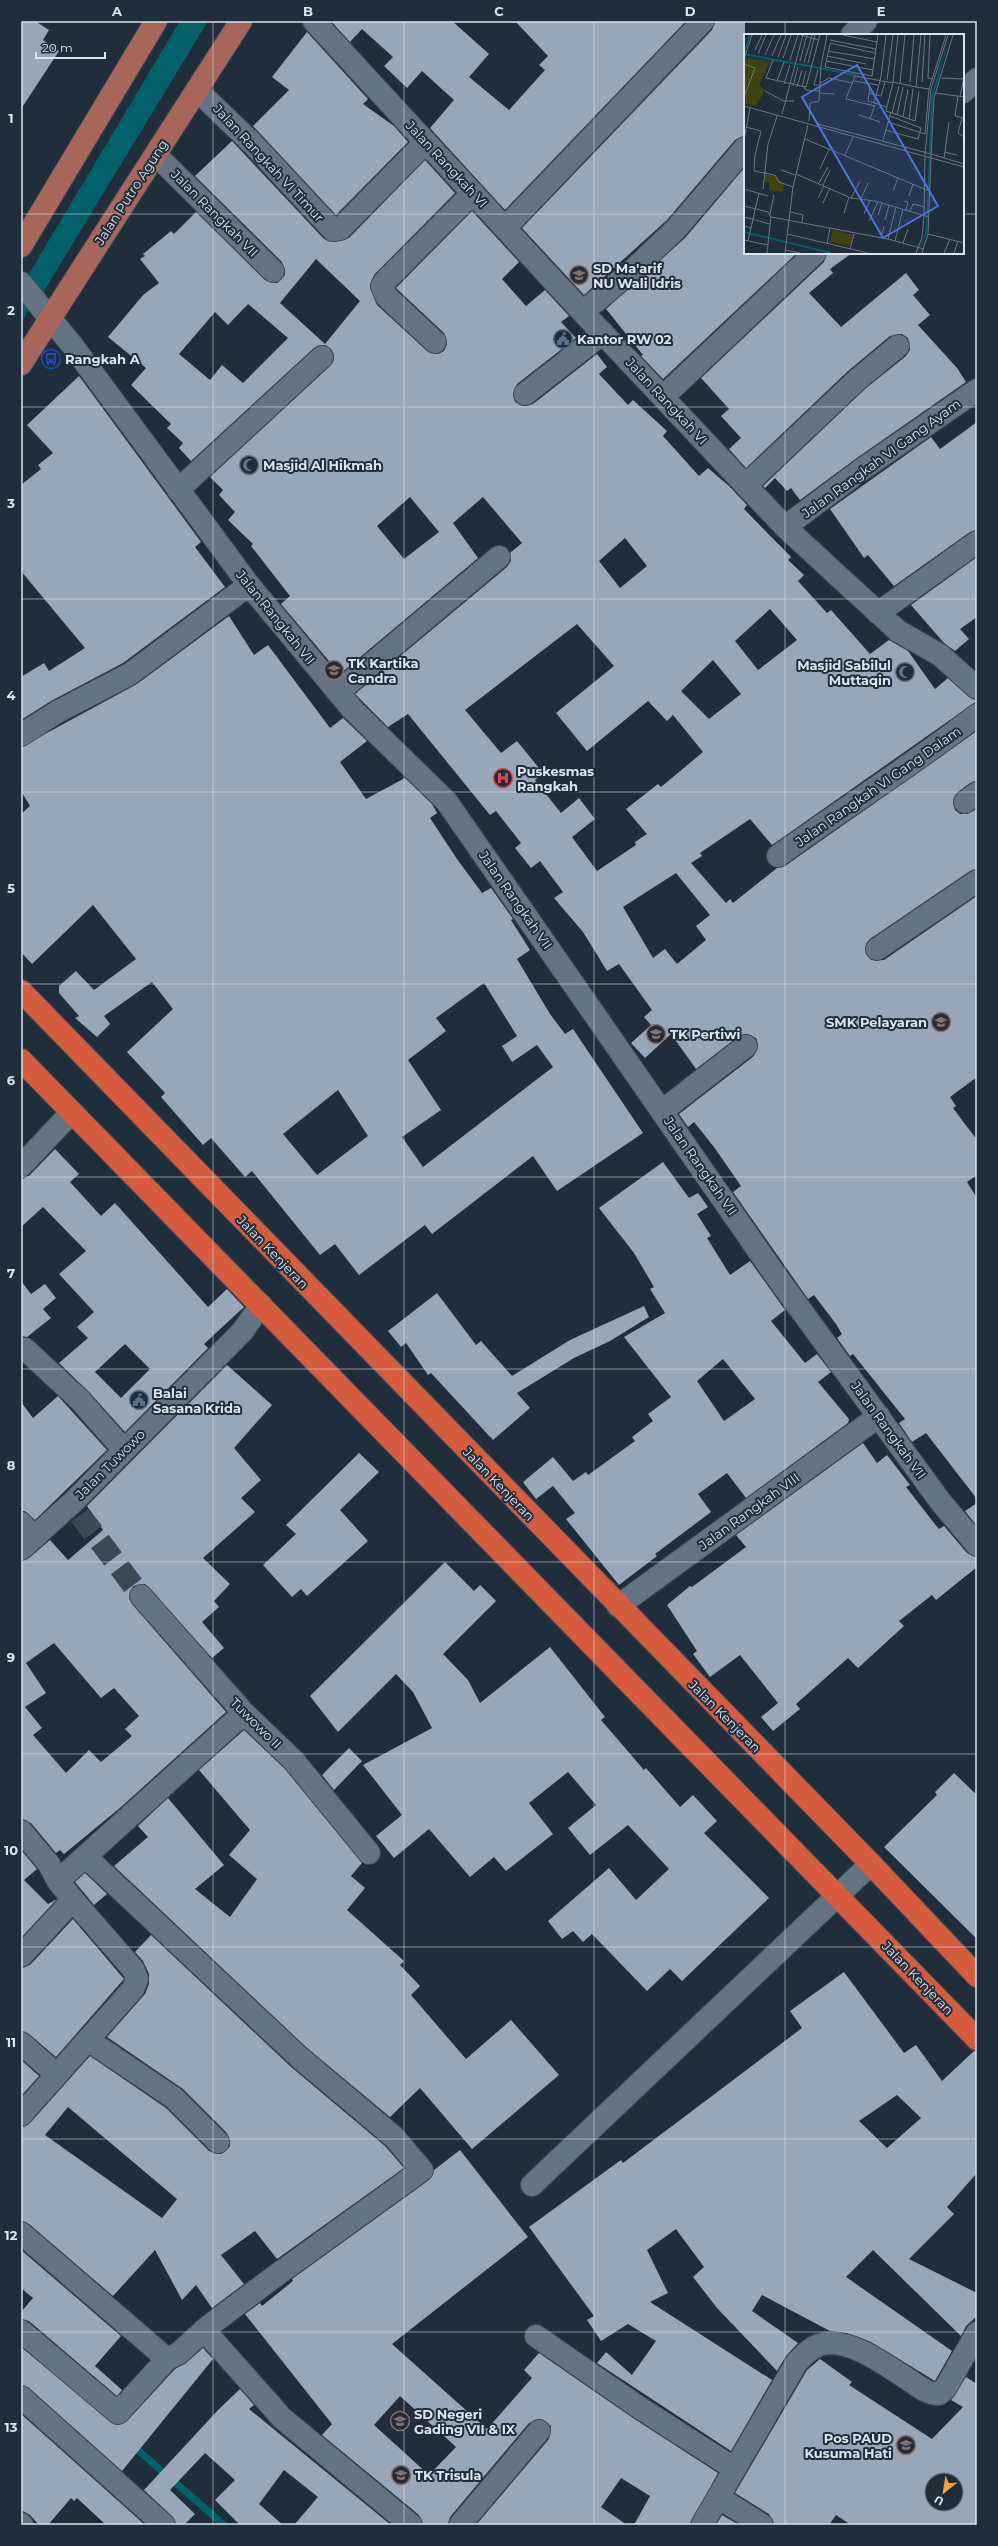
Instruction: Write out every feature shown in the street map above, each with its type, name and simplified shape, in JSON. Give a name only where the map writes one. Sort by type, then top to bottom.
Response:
[{"type":"highway","name":"Jalan Kenjeran","points":[[21,991],[618,1606],[871,1864],[977,1976]]},
{"type":"highway","name":"Jalan Kenjeran","points":[[21,1060],[977,2039]]},
{"type":"main road","points":[[21,246],[156,21]]},
{"type":"main road","name":"Jalan Putro Agung","points":[[21,364],[46,312],[156,155],[242,21]]},
{"type":"street","name":"Jalan Rangkah VI","points":[[314,21],[583,312],[785,527],[878,614],[898,630],[940,655],[977,688]]},
{"type":"street","points":[[506,228],[703,21]]},
{"type":"street","points":[[853,34],[866,21]]},
{"type":"street","points":[[964,91],[977,79]]},
{"type":"street","name":"Jalan Rangkah VI Timur","points":[[197,90],[218,109],[334,230],[340,228],[426,142]]},
{"type":"street","points":[[583,312],[633,270],[676,228],[744,149]]},
{"type":"street","name":"Jalan Rangkah VII","points":[[156,155],[274,270]]},
{"type":"street","points":[[435,342],[386,296],[382,286],[385,281],[473,193]]},
{"type":"street","points":[[663,397],[814,254]]},
{"type":"street","name":"Jalan Rangkah VII","points":[[21,283],[46,312],[249,586],[352,709],[447,802],[776,1276],[940,1501],[977,1545]]},
{"type":"street","points":[[525,394],[603,333]]},
{"type":"street","points":[[746,485],[857,380],[898,346]]},
{"type":"street","points":[[178,490],[322,358]]},
{"type":"street","name":"Jalan Rangkah VI Gang Ayam","points":[[785,527],[874,461],[977,390]]},
{"type":"street","points":[[878,614],[977,542]]},
{"type":"street","points":[[338,692],[499,557]]},
{"type":"street","points":[[21,735],[64,708],[130,674],[249,586]]},
{"type":"street","name":"Jalan Rangkah VI Gang Dalam","points":[[778,856],[845,808],[922,758],[977,715]]},
{"type":"street","points":[[877,949],[977,881]]},
{"type":"street","points":[[662,1111],[746,1046]]},
{"type":"street","points":[[21,1166],[72,1112]]},
{"type":"street","name":"Jalan Tuwowo","points":[[25,1537],[76,1509],[124,1450],[242,1332],[261,1305]]},
{"type":"street","points":[[21,1349],[25,1349],[80,1400],[124,1450]]},
{"type":"street","name":"Jalan Rangkah VIII","points":[[618,1606],[878,1416]]},
{"type":"street","name":"Tuwowo II","points":[[141,1596],[244,1713],[294,1761],[369,1853]]},
{"type":"street","points":[[58,1881],[244,1713]]},
{"type":"street","points":[[21,1831],[50,1864],[58,1881],[73,1900],[133,1969],[137,1979],[133,1989],[21,2115]]},
{"type":"street","points":[[21,2331],[116,2413],[119,2412],[167,2359],[178,2354],[204,2330],[422,2170],[394,2137],[299,2057],[86,1857]]},
{"type":"street","points":[[532,2185],[839,1897],[871,1864]]},
{"type":"street","points":[[21,1956],[73,1900]]},
{"type":"street","points":[[88,2040],[174,2098],[218,2142]]},
{"type":"street","points":[[21,2043],[56,2074]]},
{"type":"street","points":[[21,2233],[167,2359]]},
{"type":"street","points":[[204,2330],[282,2418],[411,2525]]},
{"type":"street","points":[[702,2525],[797,2362],[808,2352],[818,2346],[843,2345],[891,2369],[927,2392],[939,2394],[945,2389],[977,2333]]},
{"type":"street","points":[[536,2336],[640,2408],[736,2469]]},
{"type":"street","points":[[21,2398],[164,2525]]},
{"type":"street","points":[[460,2525],[539,2431]]},
{"type":"street","points":[[718,2497],[762,2525]]},
{"type":"water","points":[[180,21],[208,21],[44,291],[27,312],[21,324],[21,287]]},
{"type":"building","points":[[21,21],[35,21],[49,30],[43,40],[59,51],[21,109]]},
{"type":"building","points":[[331,21],[452,21],[489,54],[469,77],[509,110],[545,70],[539,65],[548,56],[515,21],[686,21],[505,210],[430,128],[454,100],[422,71],[407,88],[384,66],[393,57],[362,29],[350,42]]},
{"type":"building","points":[[715,21],[745,21],[744,136],[735,140],[667,220],[584,295],[522,228],[712,30]]},
{"type":"building","points":[[307,32],[368,99],[363,104],[394,126],[408,142],[336,215],[253,126],[289,90],[272,77]]},
{"type":"building","points":[[232,141],[324,239],[334,242],[349,238],[425,160],[455,193],[374,275],[370,285],[377,305],[427,351],[438,354],[444,351],[447,344],[444,333],[396,288],[472,211],[519,262],[502,279],[526,306],[545,290],[569,316],[561,322],[576,338],[517,384],[513,395],[515,402],[526,406],[533,404],[597,354],[607,367],[599,374],[628,405],[633,400],[667,431],[663,436],[699,476],[708,468],[729,486],[747,505],[744,509],[791,557],[788,560],[804,575],[798,581],[827,613],[831,610],[870,654],[889,640],[908,651],[935,689],[948,678],[969,697],[977,701],[772,845],[750,819],[700,853],[702,856],[691,863],[726,903],[730,899],[733,903],[777,868],[785,866],[977,731],[977,781],[970,783],[958,792],[953,803],[955,810],[960,814],[967,814],[977,809],[977,869],[970,871],[870,939],[865,950],[871,960],[884,960],[977,896],[977,1077],[950,1097],[956,1106],[953,1108],[977,1140],[977,1175],[967,1182],[977,1198],[977,1499],[926,1433],[912,1442],[899,1423],[905,1419],[853,1354],[850,1356],[837,1338],[842,1334],[836,1324],[814,1295],[808,1299],[733,1192],[741,1186],[714,1147],[694,1122],[688,1127],[679,1114],[754,1056],[758,1045],[756,1038],[745,1034],[739,1036],[696,1069],[671,1034],[645,1058],[631,1043],[651,1025],[644,1017],[652,1010],[619,964],[607,971],[583,932],[554,898],[563,892],[540,861],[531,868],[515,848],[521,843],[496,811],[490,815],[408,714],[388,727],[355,694],[507,567],[511,561],[510,553],[522,543],[483,497],[453,523],[478,558],[340,674],[281,604],[290,596],[251,546],[253,544],[228,520],[235,512],[219,495],[223,490],[210,477],[330,366],[334,360],[331,349],[325,345],[314,348],[191,461],[179,448],[183,443],[167,428],[171,424],[131,385],[146,368],[108,337],[143,295],[159,283],[140,259],[145,256],[143,254],[171,231],[174,234],[196,212],[265,280],[277,283],[285,275],[282,262],[195,176]],"holes":[[[316,259],[360,301],[325,344],[280,303]],[[248,304],[288,338],[243,383],[222,365],[210,380],[179,354],[215,312],[228,325]],[[410,497],[439,532],[404,559],[377,526]],[[625,538],[647,566],[620,588],[599,561]],[[770,609],[797,640],[758,670],[735,641]],[[577,624],[614,666],[556,713],[587,751],[648,701],[667,721],[673,715],[703,752],[661,787],[658,784],[626,809],[647,834],[635,842],[636,845],[597,871],[572,837],[595,819],[579,798],[561,813],[535,780],[543,773],[517,741],[501,753],[465,710]],[[713,660],[741,694],[709,719],[681,691]],[[676,873],[710,915],[696,926],[706,940],[677,964],[665,949],[653,958],[623,907]]]},
{"type":"building","points":[[744,168],[744,254],[796,254],[663,379],[641,356],[643,355],[606,309],[685,238]]},
{"type":"building","points":[[827,254],[851,254],[830,269],[833,273],[809,293],[841,327],[906,273],[919,290],[913,295],[930,315],[918,325],[957,368],[966,382],[854,460],[800,500],[791,488],[787,491],[775,478],[765,488],[763,486],[865,389],[906,356],[910,350],[908,338],[902,334],[890,336],[848,371],[746,468],[729,449],[741,438],[721,416],[729,409],[701,378],[824,262]]},
{"type":"building","points":[[79,376],[201,542],[195,547],[225,587],[123,663],[51,701],[21,720],[21,677],[44,663],[49,671],[85,648],[21,571],[21,485],[41,469],[38,465],[53,453],[27,425]]},
{"type":"building","points":[[977,422],[977,530],[970,532],[894,586],[868,555],[864,558],[830,509],[931,437],[940,449]]},
{"type":"building","points":[[977,557],[977,617],[960,629],[969,639],[955,651],[944,643],[911,605]]},
{"type":"building","points":[[229,616],[254,655],[268,645],[330,728],[343,718],[367,741],[340,762],[366,799],[405,778],[432,804],[437,813],[430,818],[457,859],[482,893],[491,888],[513,919],[511,920],[530,950],[517,959],[550,1014],[565,1034],[573,1029],[643,1133],[557,1191],[533,1156],[432,1234],[425,1225],[359,1275],[335,1244],[320,1255],[252,1171],[245,1177],[211,1138],[203,1145],[161,1097],[165,1093],[127,1052],[173,1009],[152,982],[104,1016],[110,1024],[97,1037],[75,1018],[79,1016],[59,993],[59,986],[76,971],[94,990],[136,959],[93,905],[32,964],[21,952],[21,814],[30,806],[21,791],[21,747],[137,684]],"holes":[[[484,983],[517,1036],[502,1046],[512,1062],[537,1045],[553,1067],[423,1167],[402,1137],[441,1110],[408,1060],[446,1031],[436,1018]],[[338,1090],[368,1136],[317,1175],[283,1134]]]},
{"type":"building","points":[[55,1149],[79,1174],[70,1182],[101,1216],[115,1203],[208,1307],[227,1289],[244,1307],[204,1344],[208,1348],[125,1432],[89,1392],[59,1363],[88,1338],[77,1327],[94,1312],[59,1274],[86,1251],[43,1207],[21,1227],[21,1180],[30,1175]],"holes":[[[125,1344],[150,1369],[121,1398],[95,1372]]]},
{"type":"building","points":[[663,1162],[689,1198],[698,1193],[708,1207],[697,1214],[711,1236],[707,1238],[730,1275],[750,1261],[785,1310],[771,1321],[805,1363],[817,1354],[831,1372],[818,1382],[849,1419],[848,1423],[746,1498],[727,1473],[698,1494],[711,1512],[655,1554],[657,1556],[619,1585],[566,1519],[575,1513],[553,1486],[536,1499],[523,1482],[553,1457],[573,1481],[586,1472],[588,1475],[635,1441],[632,1437],[653,1421],[648,1414],[671,1397],[624,1337],[665,1313],[650,1289],[654,1287],[634,1253],[599,1208]],"holes":[[[723,1359],[755,1399],[724,1421],[697,1381]]]},
{"type":"building","points":[[21,1281],[31,1294],[45,1284],[56,1298],[43,1309],[51,1318],[27,1337],[21,1336]]},
{"type":"building","points":[[437,1293],[476,1345],[481,1341],[512,1376],[570,1340],[644,1306],[649,1317],[610,1341],[574,1358],[517,1393],[530,1408],[493,1440],[431,1373],[428,1375],[406,1343],[401,1347],[388,1331]]},
{"type":"building","points":[[227,1365],[272,1405],[234,1448],[261,1480],[241,1498],[255,1512],[203,1558],[230,1584],[214,1601],[219,1607],[202,1622],[224,1648],[212,1658],[145,1584],[133,1586],[129,1598],[132,1604],[226,1712],[121,1807],[64,1854],[60,1850],[56,1853],[31,1823],[21,1819],[21,1561],[29,1558],[50,1540],[68,1560],[103,1530],[87,1506]],"holes":[[[54,1643],[101,1698],[114,1688],[139,1716],[125,1729],[132,1736],[101,1762],[89,1750],[66,1773],[33,1735],[42,1728],[25,1707],[46,1693],[26,1663]]]},
{"type":"building","points":[[58,1396],[107,1450],[35,1520],[25,1511],[21,1511],[21,1402],[33,1418]]},
{"type":"building","points":[[863,1443],[877,1463],[887,1455],[910,1485],[906,1487],[939,1529],[944,1526],[967,1553],[977,1557],[977,1567],[936,1600],[932,1595],[899,1621],[904,1626],[858,1668],[848,1658],[796,1704],[800,1709],[773,1731],[761,1717],[778,1703],[740,1655],[710,1677],[693,1654],[697,1651],[667,1605],[690,1586],[692,1587],[746,1547],[736,1535]]},
{"type":"building","points":[[359,1453],[379,1472],[340,1510],[368,1541],[307,1596],[301,1589],[292,1597],[263,1565],[296,1534],[286,1525]]},
{"type":"building","points":[[977,1503],[977,1526],[965,1511]]},
{"type":"building","points":[[445,1562],[474,1591],[480,1585],[496,1601],[443,1654],[468,1680],[480,1703],[550,1647],[605,1717],[601,1720],[644,1770],[646,1768],[680,1807],[693,1795],[717,1821],[704,1833],[769,1898],[682,1981],[670,1969],[647,1991],[592,1934],[583,1942],[573,1931],[562,1939],[548,1921],[609,1868],[636,1900],[669,1869],[628,1825],[590,1855],[568,1828],[596,1805],[568,1772],[529,1803],[553,1834],[506,1871],[494,1857],[470,1877],[429,1829],[394,1858],[376,1836],[402,1815],[363,1765],[432,1728],[413,1692],[396,1674],[338,1732],[310,1696]]},
{"type":"building","points":[[244,1730],[285,1769],[362,1863],[351,1876],[365,1888],[347,1910],[404,1961],[400,1965],[420,1986],[411,1995],[466,2059],[511,2020],[559,2075],[472,2149],[420,2088],[390,2117],[307,2048],[114,1866],[148,1837],[138,1826],[168,1798],[224,1865],[195,1889],[230,1917],[257,1879],[229,1855],[250,1830],[199,1770]]},
{"type":"building","points":[[349,1748],[362,1761],[334,1790],[322,1775]]},
{"type":"building","points":[[954,1773],[977,1795],[977,1939],[884,1847],[937,1795],[935,1792]]},
{"type":"building","points":[[21,1850],[37,1869],[24,1880],[48,1904],[57,1899],[21,1938]]},
{"type":"building","points":[[85,1873],[107,1894],[94,1905],[75,1882]]},
{"type":"building","points":[[73,1919],[124,1979],[56,2057],[29,2034],[21,2031],[21,1968],[30,1965]]},
{"type":"building","points":[[151,1935],[290,2066],[385,2146],[404,2168],[277,2259],[255,2231],[221,2255],[244,2284],[212,2308],[196,2285],[182,2300],[155,2250],[113,2296],[29,2224],[21,2221],[21,2127],[30,2123],[90,2056],[166,2108],[209,2151],[221,2154],[230,2146],[227,2133],[183,2089],[107,2037],[145,1994],[149,1984],[149,1974],[143,1961],[135,1952]],"holes":[[[68,2107],[177,2199],[162,2218],[45,2135]]]},
{"type":"building","points":[[844,1972],[904,2053],[916,2045],[942,2081],[974,2051],[977,2051],[977,2173],[947,2207],[954,2214],[909,2259],[977,2293],[977,2316],[966,2326],[961,2336],[873,2250],[846,2277],[952,2351],[935,2381],[871,2342],[846,2333],[830,2331],[762,2295],[752,2311],[798,2343],[786,2356],[777,2371],[717,2308],[693,2277],[704,2267],[676,2229],[647,2250],[668,2293],[650,2302],[772,2380],[731,2451],[597,2363],[606,2352],[632,2375],[656,2341],[628,2324],[601,2341],[587,2320],[594,2316],[529,2227],[621,2160],[623,2163],[802,2028],[790,2011]],"holes":[[[897,2095],[921,2118],[887,2148],[859,2121]]]},
{"type":"building","points":[[21,2060],[39,2076],[21,2096]]},
{"type":"building","points":[[460,2150],[528,2237],[392,2344],[487,2429],[532,2378],[524,2370],[539,2353],[633,2418],[718,2473],[690,2525],[634,2525],[650,2496],[621,2478],[601,2507],[627,2525],[476,2525],[549,2439],[551,2426],[541,2419],[529,2423],[450,2517],[448,2525],[423,2525],[419,2515],[322,2435],[332,2424],[245,2314],[260,2303],[262,2306],[293,2281],[292,2279],[429,2180],[434,2170]],"holes":[[[400,2396],[456,2447],[429,2475],[374,2425]]]},
{"type":"building","points":[[21,2250],[121,2336],[95,2366],[122,2390],[117,2396],[29,2321],[21,2319],[21,2312],[33,2298],[21,2288]]},
{"type":"building","points":[[21,2347],[116,2425],[127,2421],[175,2369],[186,2363],[203,2348],[213,2359],[122,2471],[29,2388],[21,2385]]},
{"type":"building","points":[[820,2359],[852,2382],[849,2385],[932,2439],[963,2407],[951,2400],[966,2377],[977,2384],[977,2525],[851,2525],[836,2515],[829,2525],[774,2525],[769,2514],[735,2493],[807,2370]]},
{"type":"building","points":[[240,2389],[254,2405],[249,2409],[391,2525],[294,2525],[318,2497],[284,2470],[259,2504],[283,2525],[240,2525],[215,2500],[235,2480],[205,2453],[170,2490],[195,2514],[184,2525],[176,2525],[172,2516],[144,2490],[219,2409]]},
{"type":"building","points":[[21,2414],[145,2525],[106,2525],[77,2498],[74,2501],[71,2498],[48,2525],[39,2525],[30,2515],[21,2510]]},
{"type":"building","points":[[722,2515],[739,2525],[716,2525]]},
{"type":"waterway","points":[[132,2445],[224,2525]]},
{"type":"tunnel","points":[[80,1515],[141,1596]]},
{"type":"place","name":"SD Ma'arif NU Wali Idris","points":[[579,275]]},
{"type":"place","name":"Kantor RW 02","points":[[563,339]]},
{"type":"place","name":"Rangkah A","points":[[51,359]]},
{"type":"place","name":"Masjid Al Hikmah","points":[[249,465]]},
{"type":"place","name":"TK Kartika Candra","points":[[334,670]]},
{"type":"place","name":"Masjid Sabilul Muttaqin","points":[[905,672]]},
{"type":"place","name":"Puskesmas Rangkah","points":[[503,778]]},
{"type":"place","name":"SMK Pelayaran","points":[[941,1022]]},
{"type":"place","name":"TK Pertiwi","points":[[656,1034]]},
{"type":"place","name":"Balai Sasana Krida","points":[[139,1400]]},
{"type":"place","name":"SD Negeri Gading VII & IX","points":[[400,2421]]},
{"type":"place","name":"Pos PAUD Kusuma Hati","points":[[906,2445]]},
{"type":"place","name":"TK Trisula","points":[[401,2475]]}]
